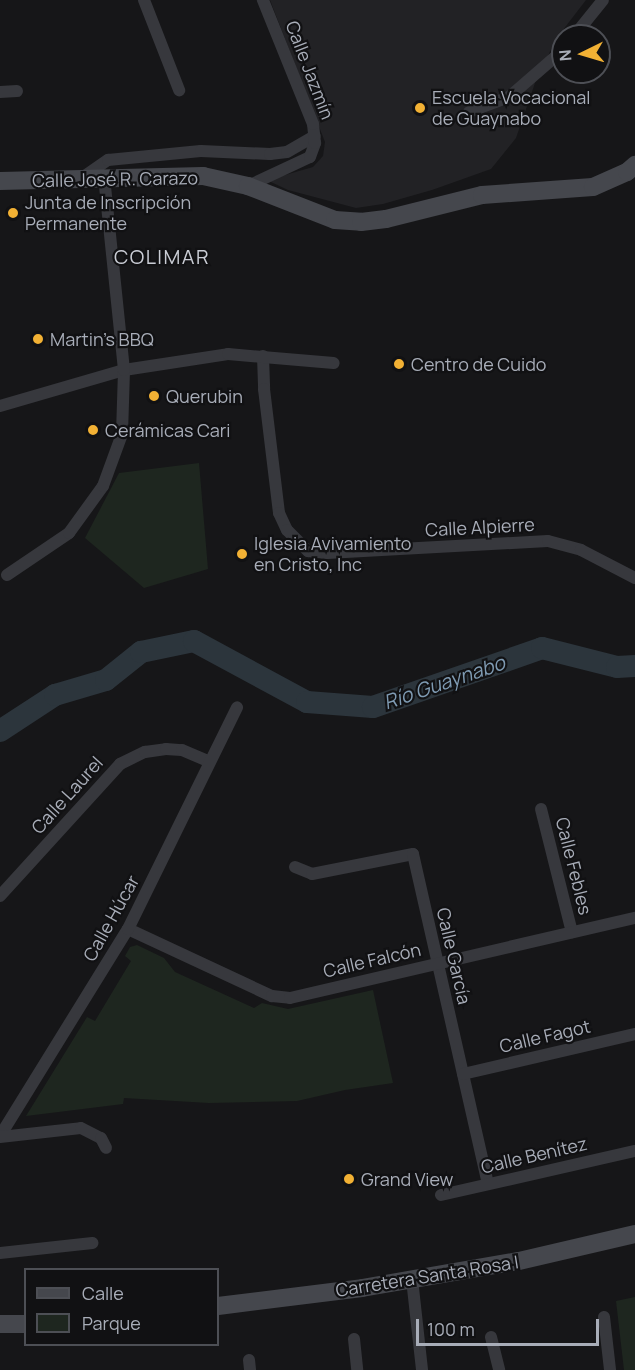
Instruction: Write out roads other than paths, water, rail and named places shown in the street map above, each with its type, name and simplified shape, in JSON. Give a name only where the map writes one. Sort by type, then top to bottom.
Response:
[{"type":"street","points":[[144,0],[179,90]]},
{"type":"street","name":"Calle Jazmín","points":[[248,186],[310,157],[314,152],[315,136],[263,0]]},
{"type":"street","points":[[584,24],[603,0]]},
{"type":"street","points":[[469,112],[509,97],[551,60]]},
{"type":"street","points":[[0,92],[17,91]]},
{"type":"street","points":[[82,178],[108,160],[201,151],[270,154],[288,152],[315,136]]},
{"type":"street","points":[[612,178],[635,148]]},
{"type":"street","name":"Calle José R. Carazo","points":[[0,181],[203,176],[248,186],[335,220],[361,222],[386,219],[482,195],[579,190],[593,187],[635,165]]},
{"type":"street","points":[[7,575],[69,534],[103,486],[122,434],[124,370],[104,178]]},
{"type":"street","points":[[0,406],[124,370],[228,354],[334,363]]},
{"type":"street","name":"Calle Alpierre","points":[[263,356],[264,389],[279,513],[287,530],[308,551],[327,553],[548,541],[581,550],[635,578]]},
{"type":"street","name":"Calle Húcar","points":[[0,1137],[128,929],[237,707]]},
{"type":"street","name":"Calle Laurel","points":[[0,896],[120,764],[145,752],[166,749],[182,750],[210,762]]},
{"type":"street","name":"Calle Febles","points":[[541,809],[572,932]]},
{"type":"street","name":"Calle García","points":[[295,867],[312,874],[412,854],[488,1184]]},
{"type":"street","name":"Calle Falcón","points":[[128,929],[272,996],[290,998],[635,918]]},
{"type":"street","name":"Calle Fagot","points":[[463,1074],[635,1034]]},
{"type":"street","points":[[0,1137],[81,1128],[101,1138],[106,1148]]},
{"type":"street","name":"Calle Benítez","points":[[441,1195],[635,1150]]},
{"type":"street","name":"Carretera Santa Rosa I","points":[[219,1306],[412,1279],[519,1261],[635,1233]]},
{"type":"street","points":[[0,1252],[92,1243]]},
{"type":"street","points":[[412,1279],[422,1370]]},
{"type":"street","points":[[604,1317],[610,1370]]},
{"type":"street","points":[[0,1324],[24,1324]]},
{"type":"street","points":[[491,1337],[499,1370]]},
{"type":"street","points":[[354,1339],[357,1370]]},
{"type":"waterway","name":"Río Guaynabo","points":[[0,731],[55,695],[106,680],[141,652],[194,641],[307,702],[373,707],[542,648],[617,667],[635,666]]},
{"type":"place","name":"Escuela Vocacional de Guaynabo","points":[[420,108]]},
{"type":"place","name":"Junta de Inscripción Permanente","points":[[13,213]]},
{"type":"place","name":"Martin's BBQ","points":[[38,339]]},
{"type":"place","name":"Centro de Cuido","points":[[399,364]]},
{"type":"place","name":"Querubin","points":[[154,396]]},
{"type":"place","name":"Cerámicas Cari","points":[[93,430]]},
{"type":"place","name":"Iglesia Avivamiento en Cristo, Inc","points":[[242,554]]},
{"type":"place","name":"Grand View","points":[[349,1179]]},
{"type":"district","name":"COLIMAR","points":[[162,256]]}]
